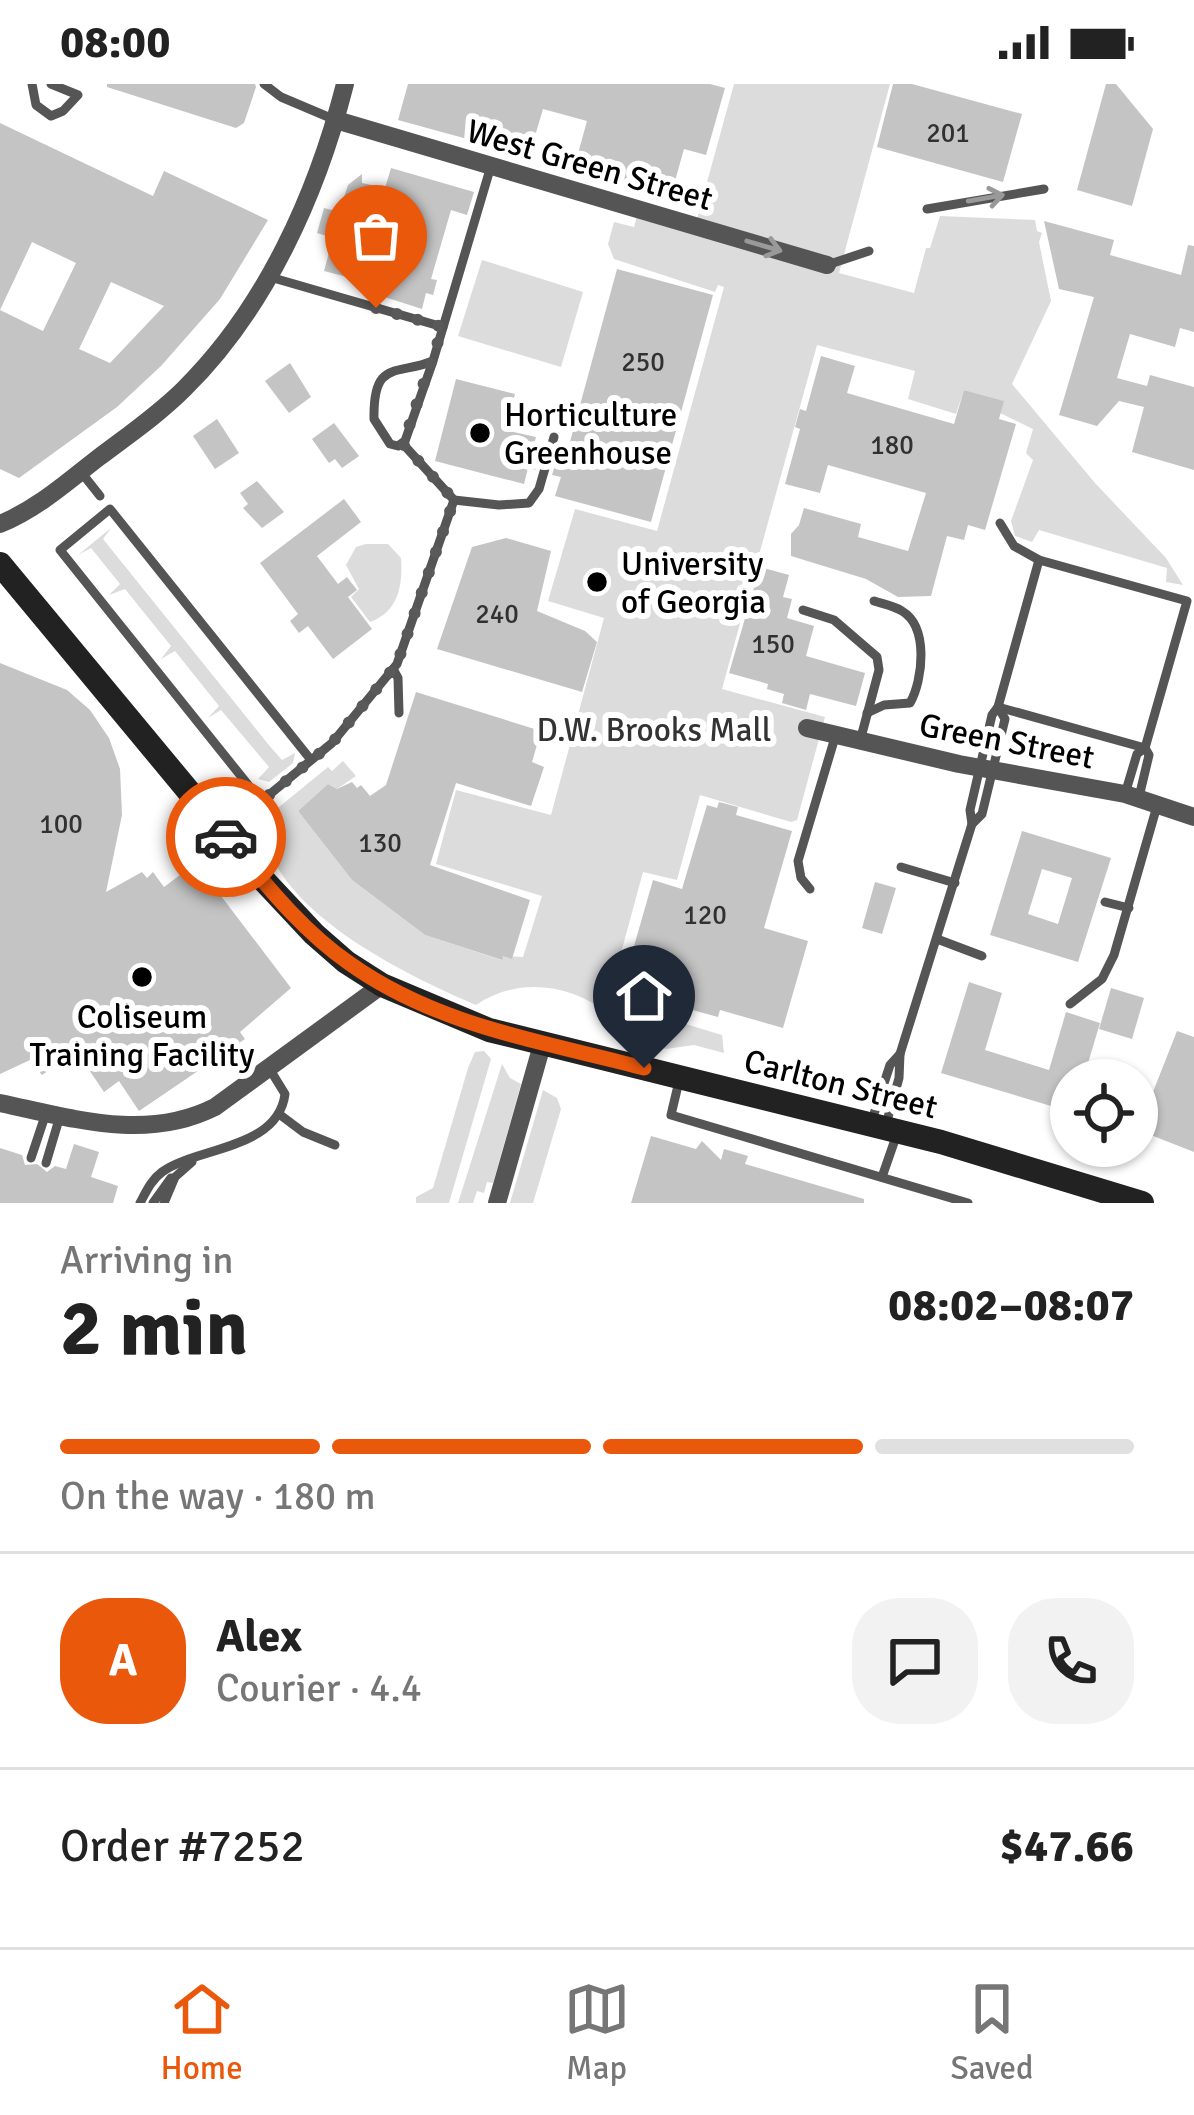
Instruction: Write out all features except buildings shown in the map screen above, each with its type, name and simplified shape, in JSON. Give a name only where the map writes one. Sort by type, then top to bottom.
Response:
[{"type":"street","points":[[0,524],[35,507],[81,472],[186,388],[217,354],[269,277],[309,194],[345,84]]},
{"type":"street","name":"West Green Street","points":[[337,120],[827,265]]},
{"type":"street","name":"Carlton Street","points":[[0,564],[223,833],[314,934],[382,985],[466,1022],[542,1045],[884,1128],[1059,1175],[1142,1203]]},
{"type":"street","name":"Green Street","points":[[807,728],[1141,798],[1194,817]]},
{"type":"street","points":[[0,1103],[136,1128],[195,1117],[382,985]]},
{"type":"street","points":[[497,1203],[542,1045]]},
{"type":"lane","points":[[32,84],[36,105],[46,115],[63,111],[78,95],[51,84]]},
{"type":"lane","points":[[264,84],[281,97],[337,120]]},
{"type":"lane","points":[[403,444],[491,166]]},
{"type":"lane","points":[[927,208],[1044,189]]},
{"type":"lane","points":[[478,212],[494,217]]},
{"type":"lane","points":[[827,265],[868,250]]},
{"type":"lane","points":[[269,277],[443,327]]},
{"type":"lane","points":[[433,361],[391,370],[379,389],[374,410],[378,427],[390,444],[403,444],[454,500],[499,505],[529,502],[539,489],[554,437]]},
{"type":"lane","points":[[81,472],[100,496]]},
{"type":"lane","points":[[223,833],[332,743],[393,669],[454,500]]},
{"type":"lane","points":[[260,801],[60,550],[110,509],[311,760]]},
{"type":"lane","points":[[1000,523],[1014,546],[1039,560],[1190,597],[1145,748],[1137,754],[1141,798],[1129,908],[1102,979],[1070,1004]]},
{"type":"lane","points":[[882,1178],[890,1065],[900,1054],[955,883],[972,824],[970,810],[986,769],[992,715],[1039,560]]},
{"type":"lane","points":[[867,713],[884,705],[910,703],[920,662],[912,621],[901,610],[874,601]]},
{"type":"lane","points":[[803,610],[834,620],[874,653],[879,669],[860,741]]},
{"type":"lane","points":[[393,669],[398,678],[399,713]]},
{"type":"lane","points":[[998,707],[1145,748]]},
{"type":"lane","points":[[790,887],[830,776],[836,734]]},
{"type":"lane","points":[[798,860],[801,878],[810,889]]},
{"type":"lane","points":[[902,867],[955,883]]},
{"type":"lane","points":[[1105,902],[1129,908]]},
{"type":"lane","points":[[937,939],[982,956]]},
{"type":"lane","points":[[140,1203],[162,1172],[243,1141],[278,1114],[285,1094],[269,1068]]},
{"type":"lane","points":[[680,1078],[671,1115],[968,1203]]},
{"type":"lane","points":[[31,1158],[53,1114]]},
{"type":"lane","points":[[46,1163],[53,1114]]},
{"type":"lane","points":[[278,1114],[314,1138],[335,1145]]},
{"type":"lane","points":[[153,1203],[164,1185],[197,1159]]},
{"type":"lane","points":[[164,1203],[182,1170]]},
{"type":"green space","name":"D.W. Brooks Mall","points":[[734,84],[890,84],[839,273],[914,293],[940,216],[1035,220],[1042,233],[1039,242],[1051,301],[1012,384],[1166,558],[1183,585],[1166,582],[1167,568],[1039,530],[1032,542],[1015,536],[1011,521],[1033,460],[1026,453],[1033,429],[1000,413],[1003,401],[964,390],[956,414],[908,399],[915,371],[817,345],[722,689],[825,717],[797,820],[700,795],[677,880],[643,872],[615,975],[610,1014],[578,996],[544,987],[509,990],[476,1005],[378,956],[313,910],[288,883],[270,853],[262,821],[328,767],[332,771],[343,761],[356,776],[337,789],[328,784],[298,811],[352,880],[425,935],[501,960],[503,956],[523,957],[542,896],[436,864],[456,790],[551,815],[604,618],[548,601],[575,509],[657,531],[724,287],[718,285],[715,292],[614,259],[608,244],[614,222],[634,227],[640,205],[697,220],[696,208],[701,204]]},
{"type":"green space","points":[[482,260],[583,292],[561,367],[458,336]]},
{"type":"green space","points":[[111,528],[103,539],[268,744],[282,760],[295,753],[293,763],[269,782],[258,779],[269,767],[221,710],[208,718],[219,706],[175,651],[161,659],[171,646],[125,589],[109,595],[120,584],[91,548],[78,555]]},
{"type":"green space","points":[[388,544],[401,558],[397,597],[387,612],[370,622],[351,597],[359,589],[346,565],[356,547]]},
{"type":"green space","points":[[659,1016],[722,1035],[724,1053],[694,1045],[666,1049],[645,1044],[651,1022],[656,1023]]},
{"type":"green space","points":[[484,1051],[491,1059],[449,1203],[416,1203],[416,1197],[433,1188],[468,1068],[475,1052]]},
{"type":"green space","points":[[502,1064],[510,1078],[521,1084],[493,1183],[487,1182],[484,1193],[477,1191],[473,1203],[458,1203]]},
{"type":"green space","points":[[543,1090],[557,1098],[561,1109],[533,1203],[510,1203]]},
{"type":"way so far","points":[[226,837],[223,833],[332,743],[397,664],[454,500],[403,444],[443,327],[376,308]]},
{"type":"place","name":"Horticulture Greenhouse","points":[[480,433]]},
{"type":"place","name":"University of Georgia","points":[[597,582]]},
{"type":"place","name":"Coliseum Training Facility","points":[[142,977]]},
{"type":"route","points":[[226,837],[314,934],[382,985],[489,1030],[644,1068]]}]
